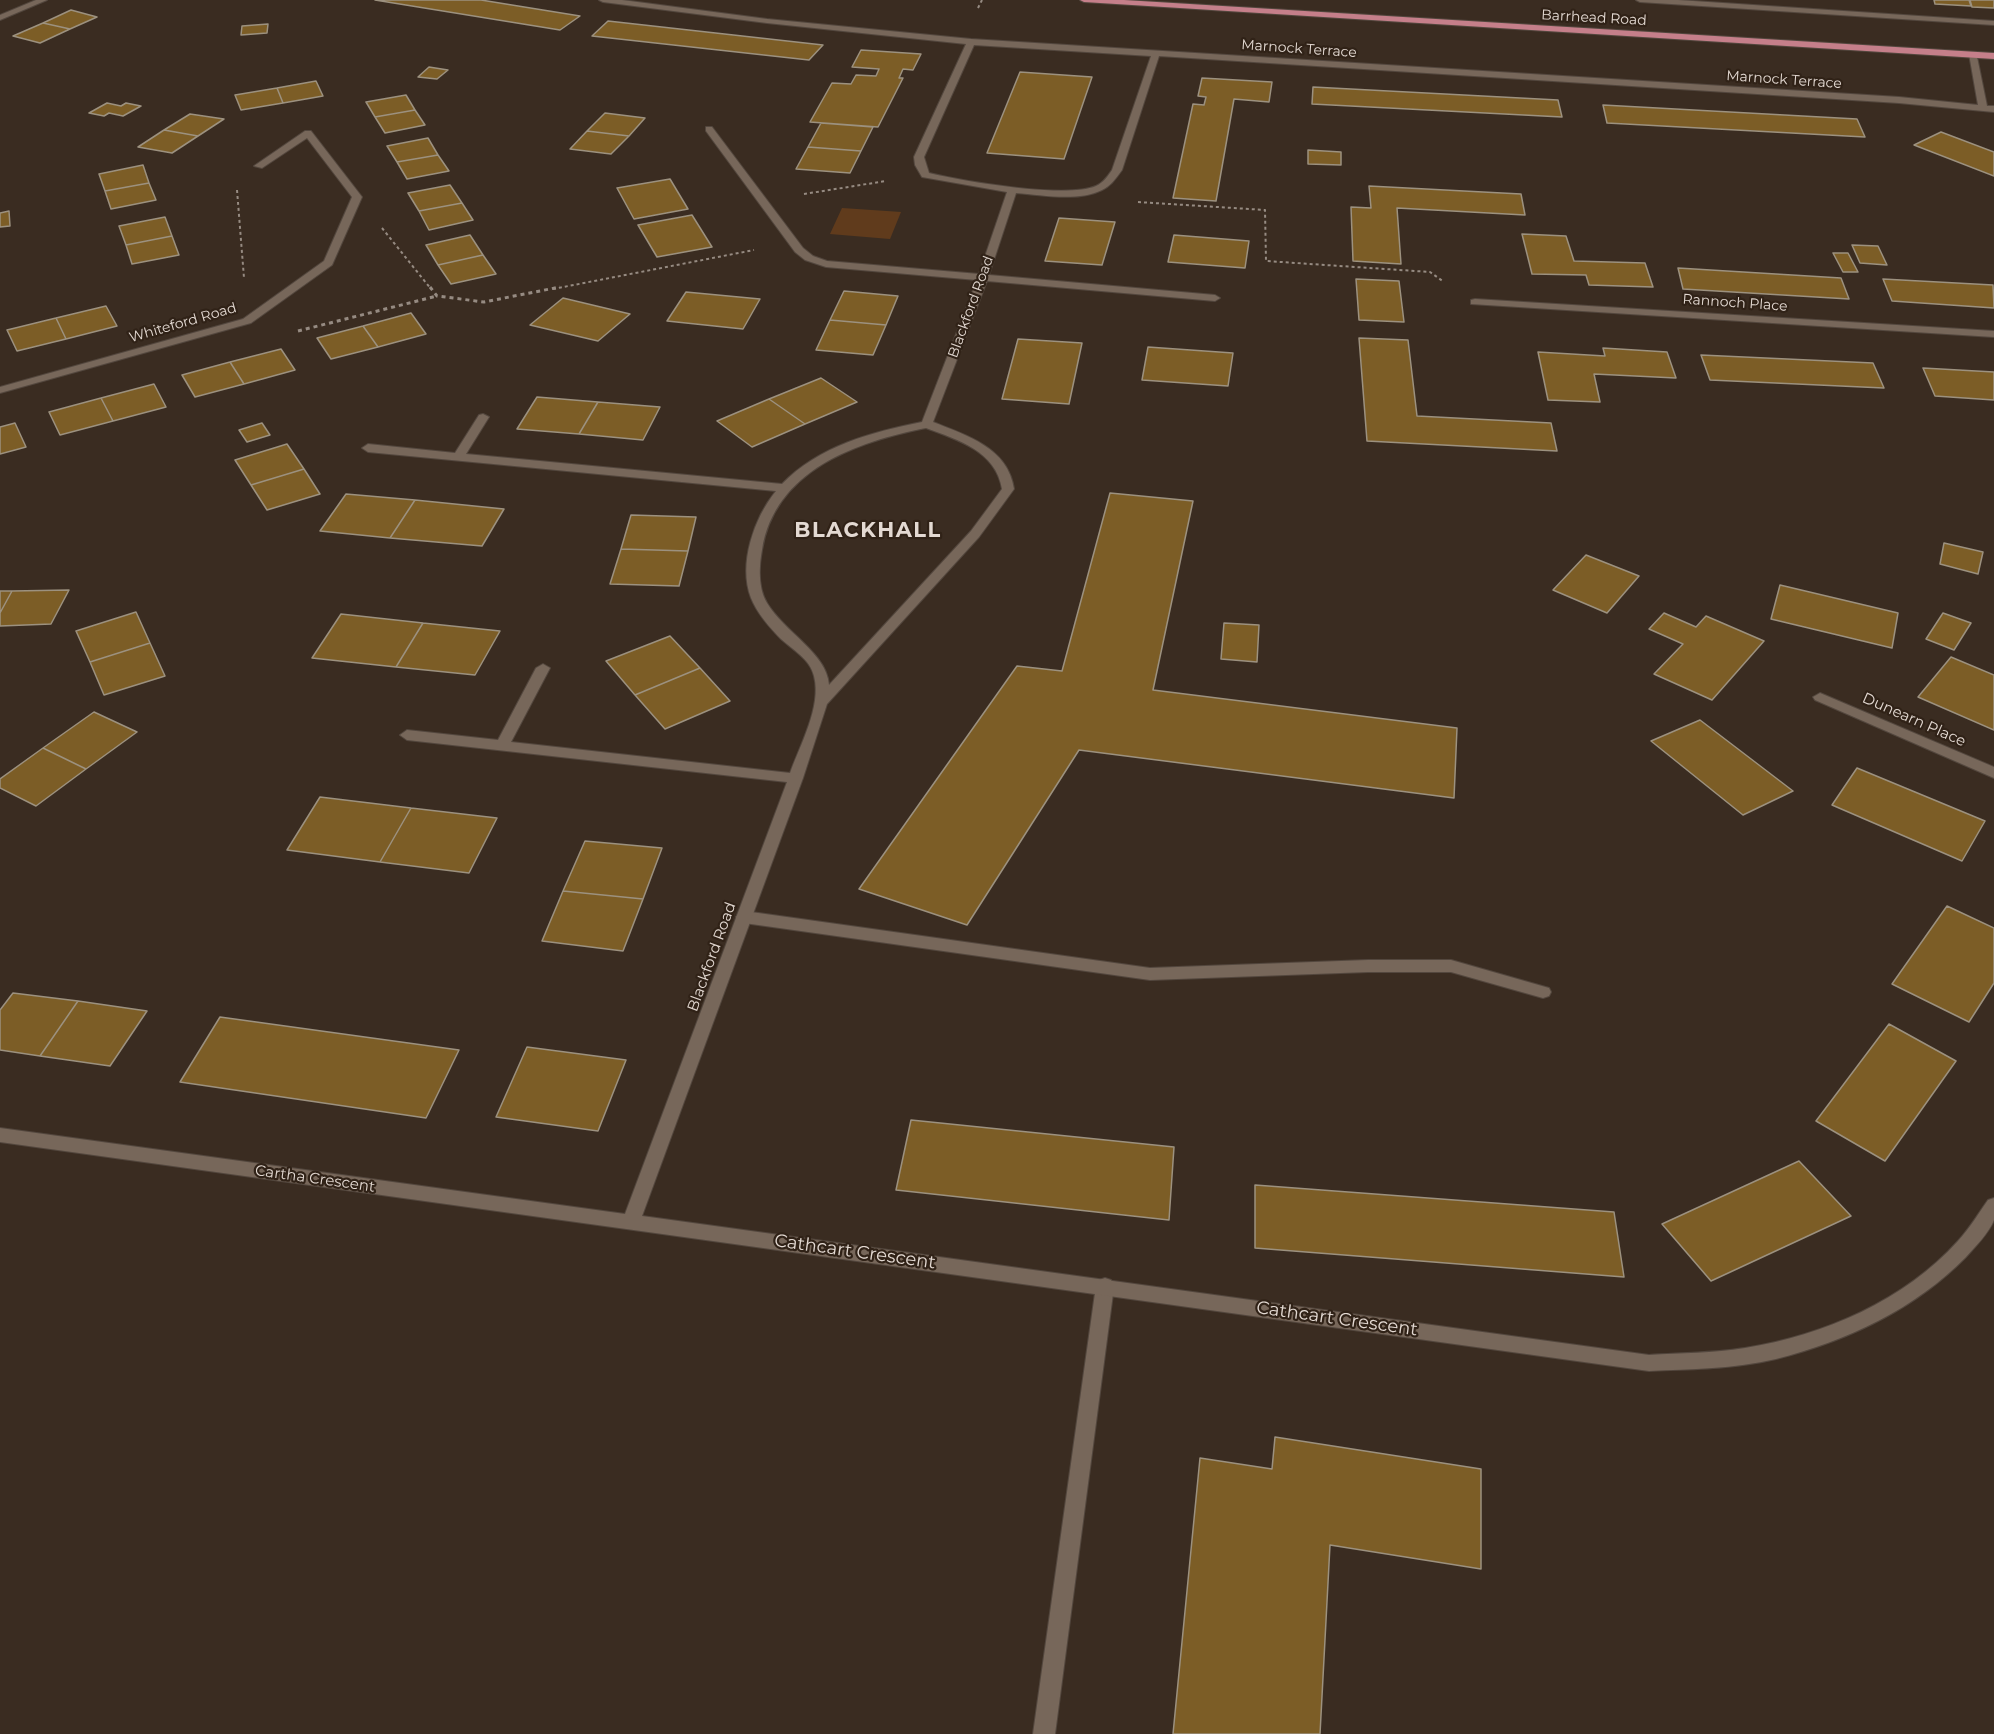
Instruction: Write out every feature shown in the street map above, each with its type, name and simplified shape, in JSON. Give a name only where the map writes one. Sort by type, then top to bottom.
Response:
[{"type":"main road","name":"Barrhead Road","points":[[1084,0],[1994,57]]},
{"type":"street","points":[[0,18],[43,0]]},
{"type":"street","name":"Marnock Terrace","points":[[603,0],[767,21],[971,42],[1994,109]]},
{"type":"street","points":[[1640,0],[1994,23]]},
{"type":"street","points":[[971,42],[919,157],[920,165],[925,174],[964,185],[1013,189],[1065,191],[1096,189],[1108,181],[1117,170],[1156,54]]},
{"type":"street","points":[[1973,54],[1983,107]]},
{"type":"street","points":[[709,129],[793,243],[808,258],[826,264],[1215,298]]},
{"type":"street","points":[[259,166],[308,133],[357,197]]},
{"type":"street","name":"Blackford Road","points":[[927,424],[983,278],[1013,189]]},
{"type":"street","name":"Whiteford Road","points":[[0,390],[247,321],[328,263],[357,197]]},
{"type":"street","name":"Rannoch Place","points":[[1475,302],[1994,334]]},
{"type":"street","points":[[458,457],[483,417]]},
{"type":"street","name":"Blackford Road","points":[[631,1222],[796,778],[821,702],[823,681],[819,667],[807,651],[784,634],[757,598],[754,569],[756,542],[767,514],[784,488],[818,460],[893,430],[927,424],[974,444],[997,460],[1008,481],[1008,489],[1000,503],[975,534],[821,702]]},
{"type":"street","points":[[368,448],[784,488]]},
{"type":"street","points":[[502,746],[543,668]]},
{"type":"street","name":"Dunearn Place","points":[[1820,697],[1994,773]]},
{"type":"street","points":[[407,735],[796,778]]},
{"type":"street","points":[[744,917],[1150,974],[1368,966],[1451,966],[1544,992]]},
{"type":"street","name":"Cartha Crescent","points":[[0,1135],[631,1222]]},
{"type":"street","name":"Cathcart Crescent","points":[[631,1222],[1649,1363],[1744,1356],[1800,1345],[1850,1326],[1884,1308],[1927,1280],[1965,1246],[1994,1205]]},
{"type":"street","points":[[1044,1734],[1105,1286]]},
{"type":"path","points":[[247,321],[236,184],[259,166]]},
{"type":"path","points":[[762,201],[925,174]]},
{"type":"path","points":[[1096,189],[1125,199],[1148,203],[1265,210],[1266,261],[1430,272],[1475,302]]},
{"type":"path","points":[[357,197],[437,296]]},
{"type":"path","points":[[293,333],[437,296],[484,302],[793,243]]},
{"type":"shaded area","points":[[842,208],[901,212],[890,239],[830,234]]},
{"type":"building","points":[[375,0],[481,0],[580,16],[560,30]]},
{"type":"building","points":[[1934,0],[1969,0],[1971,6],[1935,4]]},
{"type":"building","points":[[1970,0],[1994,0],[1994,8],[1972,7]]},
{"type":"building","points":[[71,10],[97,17],[70,29],[43,23]]},
{"type":"building","points":[[608,21],[823,45],[809,60],[592,36]]},
{"type":"building","points":[[43,23],[70,29],[40,43],[13,36]]},
{"type":"building","points":[[268,24],[267,33],[241,35],[242,26]]},
{"type":"building","points":[[861,50],[921,54],[913,70],[903,69],[899,78],[903,78],[878,127],[810,122],[832,83],[851,84],[856,75],[876,76],[879,69],[852,67]]},
{"type":"building","points":[[429,67],[448,70],[437,79],[418,77]]},
{"type":"building","points":[[1020,72],[1092,77],[1064,159],[987,153]]},
{"type":"building","points":[[1202,78],[1272,82],[1269,102],[1234,99],[1216,201],[1173,198],[1193,104],[1204,105],[1206,97],[1198,96]]},
{"type":"building","points":[[316,81],[323,96],[283,103],[277,88]]},
{"type":"building","points":[[1313,87],[1558,100],[1562,117],[1312,104]]},
{"type":"building","points":[[277,88],[283,103],[241,110],[235,95]]},
{"type":"building","points":[[406,95],[415,110],[375,117],[366,102]]},
{"type":"building","points":[[107,103],[141,106],[123,116],[89,113]]},
{"type":"building","points":[[1603,105],[1857,119],[1865,137],[1607,123]]},
{"type":"building","points":[[415,110],[425,125],[385,133],[375,117]]},
{"type":"building","points":[[605,113],[645,118],[629,136],[587,131]]},
{"type":"building","points":[[190,114],[224,119],[198,136],[164,130]]},
{"type":"building","points":[[821,123],[873,127],[861,151],[808,147]]},
{"type":"building","points":[[164,130],[198,136],[172,153],[138,147]]},
{"type":"building","points":[[587,131],[629,136],[611,154],[570,149]]},
{"type":"building","points":[[1941,132],[1994,152],[1994,176],[1914,145]]},
{"type":"building","points":[[428,138],[438,155],[397,162],[387,146]]},
{"type":"building","points":[[808,147],[861,151],[850,173],[796,169]]},
{"type":"building","points":[[1308,150],[1341,152],[1341,165],[1308,164]]},
{"type":"building","points":[[438,155],[449,171],[407,179],[397,162]]},
{"type":"building","points":[[143,165],[149,183],[105,191],[99,174]]},
{"type":"building","points":[[670,179],[688,209],[634,219],[617,188]]},
{"type":"building","points":[[149,183],[156,200],[111,209],[105,191]]},
{"type":"building","points":[[450,185],[462,203],[419,211],[408,193]]},
{"type":"building","points":[[1369,186],[1521,194],[1525,215],[1397,208],[1401,264],[1353,261],[1351,207],[1371,208]]},
{"type":"building","points":[[462,203],[473,220],[429,230],[419,211]]},
{"type":"building","points":[[9,211],[10,226],[0,227],[0,213]]},
{"type":"building","points":[[692,215],[712,247],[657,257],[638,225]]},
{"type":"building","points":[[165,217],[172,236],[126,245],[119,226]]},
{"type":"building","points":[[1059,218],[1115,222],[1102,265],[1045,261]]},
{"type":"building","points":[[1522,234],[1566,236],[1574,261],[1645,263],[1653,287],[1589,285],[1586,275],[1532,274]]},
{"type":"building","points":[[470,235],[483,255],[438,265],[426,245]]},
{"type":"building","points":[[1174,235],[1249,241],[1245,268],[1168,262]]},
{"type":"building","points":[[172,236],[179,255],[132,264],[126,245]]},
{"type":"building","points":[[1852,245],[1878,246],[1887,265],[1860,263]]},
{"type":"building","points":[[1833,253],[1848,253],[1858,272],[1843,272]]},
{"type":"building","points":[[483,255],[496,274],[451,284],[438,265]]},
{"type":"building","points":[[1678,268],[1841,278],[1849,299],[1683,289]]},
{"type":"building","points":[[1356,279],[1399,281],[1404,322],[1359,320]]},
{"type":"building","points":[[1883,279],[1993,285],[1994,308],[1892,301]]},
{"type":"building","points":[[844,291],[898,296],[886,325],[830,320]]},
{"type":"building","points":[[686,292],[760,299],[743,329],[667,321]]},
{"type":"building","points":[[563,298],[630,314],[598,341],[530,325]]},
{"type":"building","points":[[106,306],[117,326],[66,339],[56,318]]},
{"type":"building","points":[[411,313],[426,334],[378,347],[363,326]]},
{"type":"building","points":[[56,318],[66,339],[17,351],[7,330]]},
{"type":"building","points":[[830,320],[886,325],[873,355],[816,350]]},
{"type":"building","points":[[363,326],[378,347],[331,359],[317,338]]},
{"type":"building","points":[[1359,338],[1408,340],[1417,416],[1551,423],[1557,451],[1367,441]]},
{"type":"building","points":[[1018,339],[1082,343],[1069,404],[1002,399]]},
{"type":"building","points":[[1148,347],[1233,353],[1228,386],[1142,380]]},
{"type":"building","points":[[1603,348],[1667,352],[1676,378],[1594,374],[1600,402],[1548,400],[1538,352],[1605,356]]},
{"type":"building","points":[[281,349],[295,370],[244,384],[230,362]]},
{"type":"building","points":[[1701,355],[1873,363],[1884,388],[1710,380]]},
{"type":"building","points":[[230,362],[244,384],[195,397],[182,375]]},
{"type":"building","points":[[1923,368],[1994,372],[1994,400],[1935,396]]},
{"type":"building","points":[[821,378],[857,402],[805,424],[769,399]]},
{"type":"building","points":[[154,384],[166,407],[113,421],[101,398]]},
{"type":"building","points":[[537,397],[598,402],[579,434],[517,429]]},
{"type":"building","points":[[101,398],[113,421],[60,435],[49,412]]},
{"type":"building","points":[[769,399],[805,424],[752,447],[717,421]]},
{"type":"building","points":[[598,402],[660,407],[643,440],[579,434]]},
{"type":"building","points":[[15,423],[26,447],[0,454],[0,427]]},
{"type":"building","points":[[262,423],[270,435],[247,442],[239,430]]},
{"type":"building","points":[[287,444],[304,469],[251,485],[235,460]]},
{"type":"building","points":[[304,469],[320,494],[267,510],[251,485]]},
{"type":"building","points":[[1110,493],[1193,501],[1153,690],[1457,728],[1454,798],[1079,750],[967,925],[859,889],[1017,666],[1062,671]]},
{"type":"building","points":[[346,494],[415,500],[390,538],[320,531]]},
{"type":"building","points":[[415,500],[504,509],[482,546],[390,538]]},
{"type":"building","points":[[631,515],[696,517],[688,551],[621,549]]},
{"type":"building","points":[[1944,543],[1983,552],[1978,574],[1940,564]]},
{"type":"building","points":[[621,549],[688,551],[679,586],[610,584]]},
{"type":"building","points":[[1586,555],[1639,576],[1607,613],[1553,590]]},
{"type":"building","points":[[1780,585],[1898,613],[1892,648],[1771,619]]},
{"type":"building","points":[[69,590],[51,624],[0,626],[0,613],[12,591]]},
{"type":"building","points":[[0,591],[12,591],[0,613]]},
{"type":"building","points":[[136,612],[150,643],[90,662],[76,631]]},
{"type":"building","points":[[1664,613],[1696,627],[1706,616],[1764,641],[1712,700],[1654,674],[1683,644],[1649,629]]},
{"type":"building","points":[[1943,613],[1971,623],[1954,650],[1926,639]]},
{"type":"building","points":[[341,614],[423,623],[396,667],[312,658]]},
{"type":"building","points":[[423,623],[500,631],[475,675],[396,667]]},
{"type":"building","points":[[1224,623],[1259,625],[1257,662],[1221,659]]},
{"type":"building","points":[[670,636],[700,668],[635,695],[606,661]]},
{"type":"building","points":[[150,643],[165,676],[104,695],[90,662]]},
{"type":"building","points":[[1951,657],[1994,675],[1994,730],[1918,697]]},
{"type":"building","points":[[700,668],[730,701],[665,729],[635,695]]},
{"type":"building","points":[[94,712],[137,732],[86,769],[43,748]]},
{"type":"building","points":[[1700,720],[1793,791],[1743,815],[1651,741]]},
{"type":"building","points":[[43,748],[86,769],[36,806],[0,788],[0,779]]},
{"type":"building","points":[[1857,768],[1985,821],[1962,861],[1832,805]]},
{"type":"building","points":[[320,797],[411,808],[380,862],[287,850]]},
{"type":"building","points":[[411,808],[497,818],[469,873],[380,862]]},
{"type":"building","points":[[585,841],[662,848],[643,899],[563,891]]},
{"type":"building","points":[[563,891],[643,899],[623,951],[542,941]]},
{"type":"building","points":[[1947,906],[1994,928],[1994,983],[1969,1022],[1892,984]]},
{"type":"building","points":[[13,993],[78,1001],[40,1056],[0,1050],[0,1010]]},
{"type":"building","points":[[78,1001],[147,1011],[110,1066],[40,1056]]},
{"type":"building","points":[[220,1017],[459,1050],[426,1118],[180,1082]]},
{"type":"building","points":[[1889,1024],[1956,1061],[1885,1161],[1816,1121]]},
{"type":"building","points":[[527,1047],[626,1060],[598,1131],[496,1117]]},
{"type":"building","points":[[911,1120],[1174,1147],[1169,1220],[896,1190]]},
{"type":"building","points":[[1799,1161],[1851,1216],[1711,1281],[1662,1224]]},
{"type":"building","points":[[1255,1185],[1614,1212],[1624,1277],[1255,1248]]},
{"type":"building","points":[[1275,1437],[1481,1469],[1481,1569],[1330,1545],[1320,1734],[1173,1734],[1200,1458],[1272,1469]]},
{"type":"district","name":"BLACKHALL","points":[[868,531]]}]
